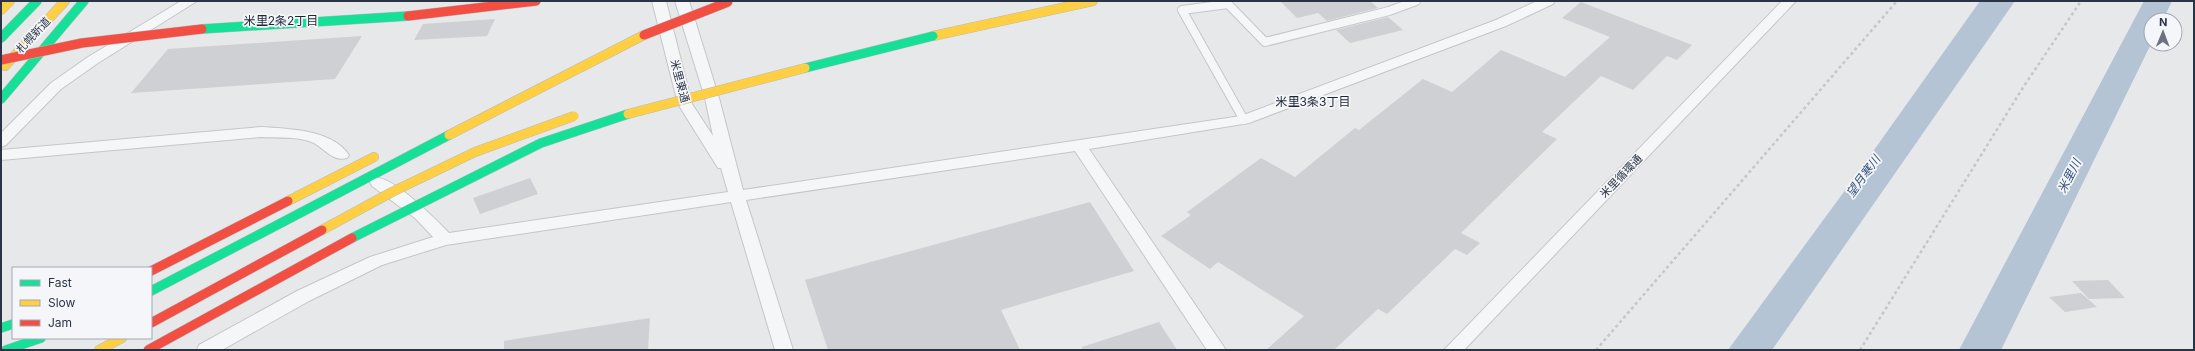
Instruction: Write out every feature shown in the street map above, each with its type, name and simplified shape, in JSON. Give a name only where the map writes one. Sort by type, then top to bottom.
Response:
[{"type":"highway","points":[[1,10],[10,1]]},
{"type":"highway","points":[[1,38],[37,1]]},
{"type":"highway","name":"札幌新道","points":[[1,70],[65,1]]},
{"type":"highway","points":[[1,99],[84,1]]},
{"type":"highway","points":[[1,60],[59,47],[144,34],[401,18],[536,1]]},
{"type":"highway","points":[[652,18],[693,1]]},
{"type":"highway","points":[[152,290],[593,60],[644,35],[729,1]]},
{"type":"highway","points":[[753,72],[933,36],[1093,1]]},
{"type":"highway","points":[[148,350],[322,253],[541,143],[649,107],[787,74],[909,41]]},
{"type":"highway","points":[[668,91],[714,80]]},
{"type":"highway","points":[[152,322],[292,245],[422,177],[476,151],[585,112]]},
{"type":"highway","points":[[152,270],[380,155]]},
{"type":"highway","points":[[1,328],[12,324]]},
{"type":"highway","points":[[6,350],[38,339]]},
{"type":"highway","points":[[99,350],[120,339]]},
{"type":"street","points":[[1,142],[56,86],[93,60],[190,1]]},
{"type":"street","name":"米里東通","points":[[659,1],[685,104],[730,173]]},
{"type":"street","name":"米里東通","points":[[682,1],[712,98],[730,173],[738,195],[784,350]]},
{"type":"street","points":[[206,350],[303,296],[376,261],[445,238],[1244,120],[1301,100],[1487,28],[1548,1]]},
{"type":"street","name":"米里循環通","points":[[1453,350],[1789,1]]},
{"type":"street","points":[[1,155],[261,132],[295,134],[318,139],[342,155]]},
{"type":"street","points":[[1078,145],[1217,350]]},
{"type":"street","points":[[378,182],[421,214],[445,238]]},
{"type":"lane","points":[[1244,120],[1182,10],[1228,4],[1265,42],[1389,11],[1416,1]]},
{"type":"path","points":[[1596,350],[1897,1]]},
{"type":"path","points":[[1860,350],[2020,93],[2081,1]]},
{"type":"water","name":"望月寒川","points":[[1980,1],[2015,1],[1772,350],[1728,350],[1857,174]]},
{"type":"building","points":[[1280,1],[1370,1],[1378,8],[1327,21],[1318,13],[1297,18]]},
{"type":"building","points":[[1581,2],[1692,45],[1677,60],[1667,56],[1633,90],[1601,76],[1542,132],[1557,139],[1461,233],[1480,243],[1467,255],[1455,249],[1387,314],[1378,309],[1334,350],[1266,350],[1304,316],[1218,262],[1210,269],[1161,236],[1191,215],[1187,212],[1261,158],[1295,177],[1355,128],[1359,130],[1423,79],[1452,92],[1501,50],[1565,77],[1610,37],[1562,18]]},
{"type":"building","points":[[1388,17],[1403,30],[1350,43],[1336,30]]},
{"type":"building","points":[[495,19],[487,36],[414,40],[423,24]]},
{"type":"building","points":[[362,36],[335,79],[131,93],[168,49]]},
{"type":"building","points":[[530,178],[538,194],[480,214],[473,198]]},
{"type":"building","points":[[1090,202],[1134,271],[1001,310],[1020,350],[828,350],[805,280]]},
{"type":"building","points":[[2108,280],[2125,298],[2089,299],[2072,281]]},
{"type":"building","points":[[2081,293],[2097,307],[2065,312],[2049,297]]},
{"type":"building","points":[[650,318],[648,350],[504,350],[504,341]]},
{"type":"building","points":[[1159,322],[1177,350],[1082,350],[1082,347]]},
{"type":"waterway","name":"米里川","points":[[1980,350],[2158,1]]},
{"type":"traffic: fast","points":[[1,38],[37,1]]},
{"type":"traffic: fast","points":[[1,99],[84,1]]},
{"type":"traffic: fast","points":[[202,29],[408,16]]},
{"type":"traffic: fast","points":[[805,68],[933,36]]},
{"type":"traffic: fast","points":[[352,238],[541,143],[628,114]]},
{"type":"traffic: fast","points":[[152,290],[449,135]]},
{"type":"traffic: fast","points":[[1,328],[12,324]]},
{"type":"traffic: fast","points":[[6,350],[38,339]]},
{"type":"traffic: slow","points":[[1,10],[10,1]]},
{"type":"traffic: slow","points":[[5,66],[65,1]]},
{"type":"traffic: slow","points":[[933,36],[1093,1]]},
{"type":"traffic: slow","points":[[449,135],[644,35]]},
{"type":"traffic: slow","points":[[628,114],[805,68]]},
{"type":"traffic: slow","points":[[322,230],[392,192],[475,152],[574,116]]},
{"type":"traffic: slow","points":[[288,201],[374,157]]},
{"type":"traffic: slow","points":[[99,350],[120,339]]},
{"type":"traffic: jam","points":[[408,16],[536,1]]},
{"type":"traffic: jam","points":[[644,35],[728,2]]},
{"type":"traffic: jam","points":[[1,60],[82,43],[202,29]]},
{"type":"traffic: jam","points":[[152,270],[288,201]]},
{"type":"traffic: jam","points":[[152,322],[322,230]]},
{"type":"traffic: jam","points":[[148,350],[352,238]]},
{"type":"district","name":"米里2条2丁目","points":[[281,20]]},
{"type":"district","name":"米里3条3丁目","points":[[1313,101]]}]
